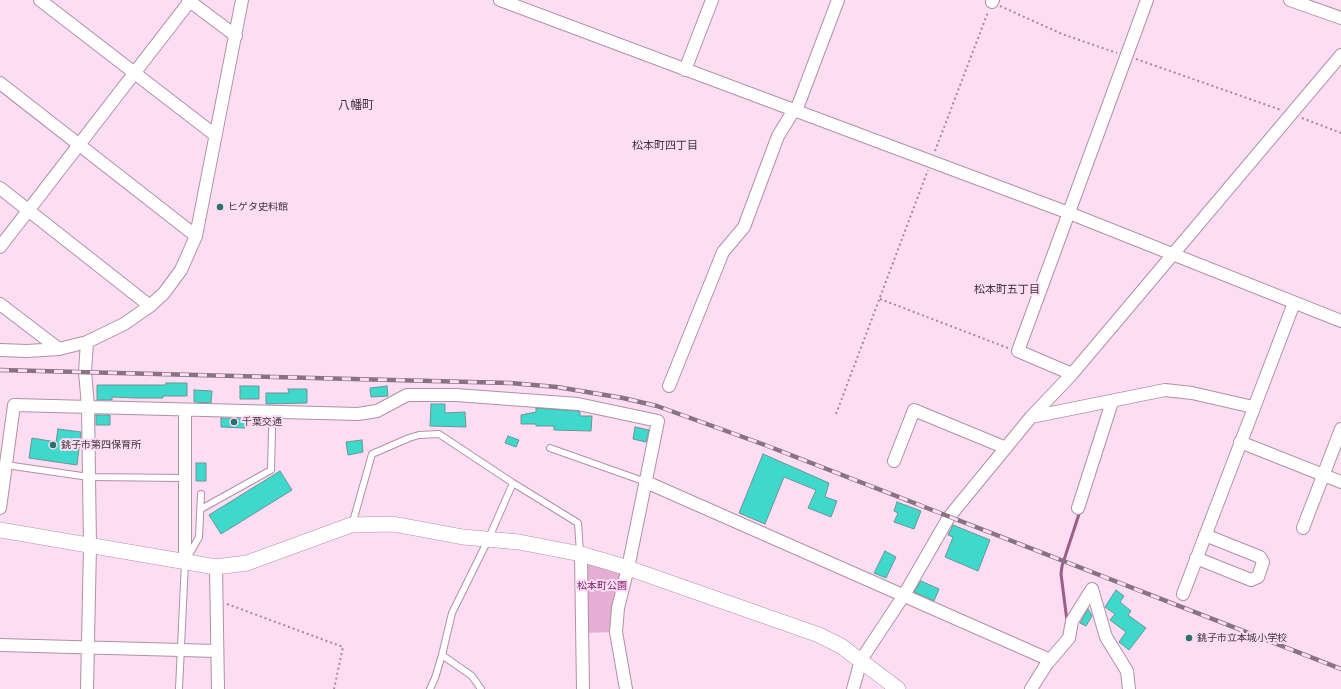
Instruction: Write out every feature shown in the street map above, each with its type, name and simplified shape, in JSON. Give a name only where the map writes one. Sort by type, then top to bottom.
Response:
[{"type":"street","points":[[40,0],[215,135]]},
{"type":"street","points":[[0,350],[27,351],[59,349],[87,342],[124,324],[150,306],[164,293],[181,270],[196,236],[242,0]]},
{"type":"street","points":[[500,0],[1069,213],[1341,321]]},
{"type":"street","points":[[685,70],[712,0]]},
{"type":"street","points":[[670,386],[723,252],[744,227],[778,136],[795,111],[838,0]]},
{"type":"street","points":[[1072,374],[1018,351],[1147,0]]},
{"type":"street","points":[[1290,0],[1341,18]]},
{"type":"street","points":[[0,247],[78,143],[189,1],[236,36]]},
{"type":"street","points":[[853,689],[861,660],[904,595],[949,517],[1031,417],[1072,374],[1341,55]]},
{"type":"street","points":[[0,82],[196,236]]},
{"type":"street","points":[[0,188],[150,306]]},
{"type":"street","points":[[1183,594],[1253,407],[1294,303]]},
{"type":"street","points":[[0,304],[59,349]]},
{"type":"street","points":[[87,342],[84,372],[88,406],[90,546],[87,689]]},
{"type":"street","points":[[1031,417],[1112,402],[1165,390],[1192,393],[1253,407]]},
{"type":"street","points":[[0,508],[14,405],[358,414],[376,411],[407,395],[456,395],[578,404],[658,421],[616,620],[626,689]]},
{"type":"street","points":[[1078,508],[1112,402]]},
{"type":"street","points":[[185,410],[185,562]]},
{"type":"street","points":[[894,461],[914,410],[1006,448]]},
{"type":"street","points":[[1303,528],[1323,474],[1338,447],[1341,429]]},
{"type":"street","points":[[1240,442],[1341,482]]},
{"type":"street","points":[[646,482],[1050,660]]},
{"type":"street","points":[[0,530],[216,567],[247,563],[351,525],[393,524],[488,540],[519,542],[580,554],[628,568],[819,635],[841,646],[898,689]]},
{"type":"street","points":[[1196,558],[1251,580],[1258,577],[1263,562],[1260,557],[1205,535]]},
{"type":"street","points":[[580,554],[583,689]]},
{"type":"street","points":[[216,567],[218,689]]},
{"type":"street","points":[[1031,689],[1050,660],[1069,638],[1072,621],[1092,589],[1106,637],[1127,671],[1129,689]]},
{"type":"street","points":[[0,644],[217,651]]},
{"type":"lane","points":[[201,509],[271,470],[272,428]]},
{"type":"lane","points":[[351,525],[372,454],[419,435],[439,434],[513,483],[578,523],[580,554]]},
{"type":"lane","points":[[550,448],[646,482]]},
{"type":"lane","points":[[6,466],[89,477],[184,478]]},
{"type":"lane","points":[[430,689],[442,655],[452,613],[488,540],[513,483]]},
{"type":"lane","points":[[179,689],[185,562],[199,538],[201,494]]},
{"type":"lane","points":[[442,655],[472,676],[481,689]]},
{"type":"path","points":[[836,414],[992,1],[1062,34],[1341,132]]},
{"type":"path","points":[[880,299],[1018,351]]},
{"type":"path","points":[[217,601],[343,647],[334,689]]},
{"type":"green space","name":"松本町公園","points":[[588,563],[622,573],[614,632],[586,633],[584,575]]},
{"type":"building","points":[[166,383],[187,383],[187,396],[163,396],[163,398],[112,397],[112,400],[97,400],[97,385],[166,385]]},
{"type":"building","points":[[240,386],[259,386],[259,399],[240,399]]},
{"type":"building","points":[[387,386],[388,396],[371,397],[370,388]]},
{"type":"building","points":[[288,389],[307,389],[307,403],[266,404],[266,393],[289,393]]},
{"type":"building","points":[[194,390],[212,391],[211,403],[194,402]]},
{"type":"building","points":[[431,404],[445,404],[445,413],[465,412],[466,427],[430,426]]},
{"type":"building","points":[[536,408],[577,411],[580,412],[580,416],[592,416],[591,431],[554,430],[554,426],[521,424],[521,415],[536,412]]},
{"type":"building","points":[[96,415],[110,415],[110,425],[96,425]]},
{"type":"building","points":[[221,418],[246,419],[245,428],[221,427]]},
{"type":"building","points":[[635,427],[649,430],[646,442],[633,439]]},
{"type":"building","points":[[58,429],[81,432],[77,465],[29,458],[32,438],[56,442]]},
{"type":"building","points":[[508,436],[519,440],[516,447],[505,443]]},
{"type":"building","points":[[362,440],[363,452],[348,455],[346,442]]},
{"type":"building","points":[[763,454],[829,483],[825,497],[837,501],[831,517],[808,508],[816,490],[784,477],[765,524],[739,513]]},
{"type":"building","points":[[196,463],[206,463],[206,481],[196,481]]},
{"type":"building","points":[[280,471],[292,490],[221,534],[209,515]]},
{"type":"building","points":[[897,502],[921,511],[914,529],[894,522],[898,513],[894,511]]},
{"type":"building","points":[[953,525],[990,540],[978,571],[945,557],[953,537],[948,535]]},
{"type":"building","points":[[885,551],[896,557],[886,578],[874,573]]},
{"type":"building","points":[[921,581],[939,589],[934,601],[914,592]]},
{"type":"building","points":[[1116,590],[1124,596],[1120,602],[1131,611],[1128,615],[1146,628],[1129,650],[1119,642],[1126,632],[1110,620],[1115,614],[1105,607]]},
{"type":"building","points":[[1088,609],[1092,616],[1086,626],[1080,623]]},
{"type":"waterway","points":[[1067,621],[1061,574],[1062,566],[1080,511]]},
{"type":"railway","points":[[0,370],[510,383],[557,387],[623,398],[657,406],[765,445],[1341,669]]},
{"type":"place","name":"ヒゲタ史料館","points":[[220,207]]},
{"type":"place","name":"千葉交通","points":[[234,422]]},
{"type":"place","name":"銚子市第四保育所","points":[[53,445]]},
{"type":"place","name":"銚子市立本城小学校","points":[[1189,638]]},
{"type":"district","name":"八幡町","points":[[356,106]]},
{"type":"district","name":"松本町四丁目","points":[[665,146]]},
{"type":"district","name":"松本町五丁目","points":[[1007,290]]}]
